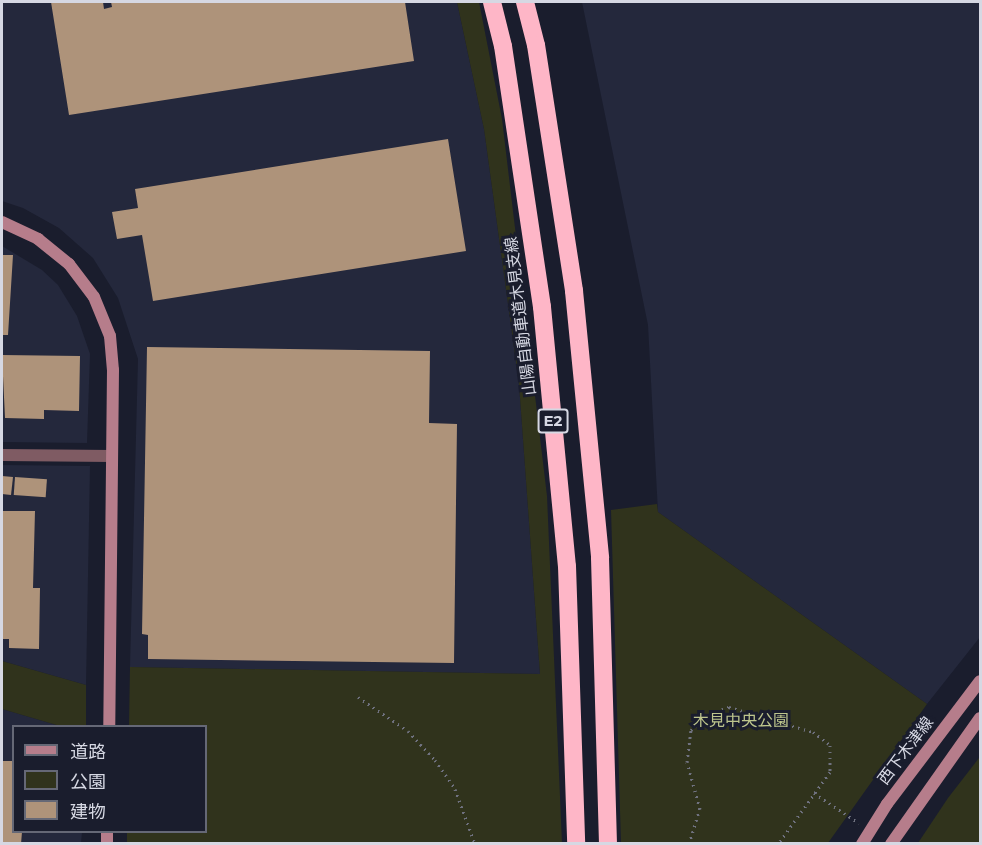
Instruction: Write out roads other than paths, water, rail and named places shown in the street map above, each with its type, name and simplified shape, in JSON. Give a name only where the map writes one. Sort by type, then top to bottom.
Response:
[{"type":"highway","name":"山陽自動車道木見支線","points":[[492,2],[503,46],[543,318],[567,566],[576,843]]},
{"type":"highway","name":"E2","points":[[525,2],[536,45],[574,291],[599,546],[608,843]]},
{"type":"street","points":[[2,222],[38,239],[69,264],[94,297],[110,336],[112,456],[109,725]]},
{"type":"street","points":[[2,455],[112,456]]},
{"type":"street","name":"西下木津線","points":[[862,843],[887,804],[981,681]]},
{"type":"street","points":[[891,843],[981,718]]},
{"type":"park label","name":"木見中央公園","points":[[741,721]]}]
